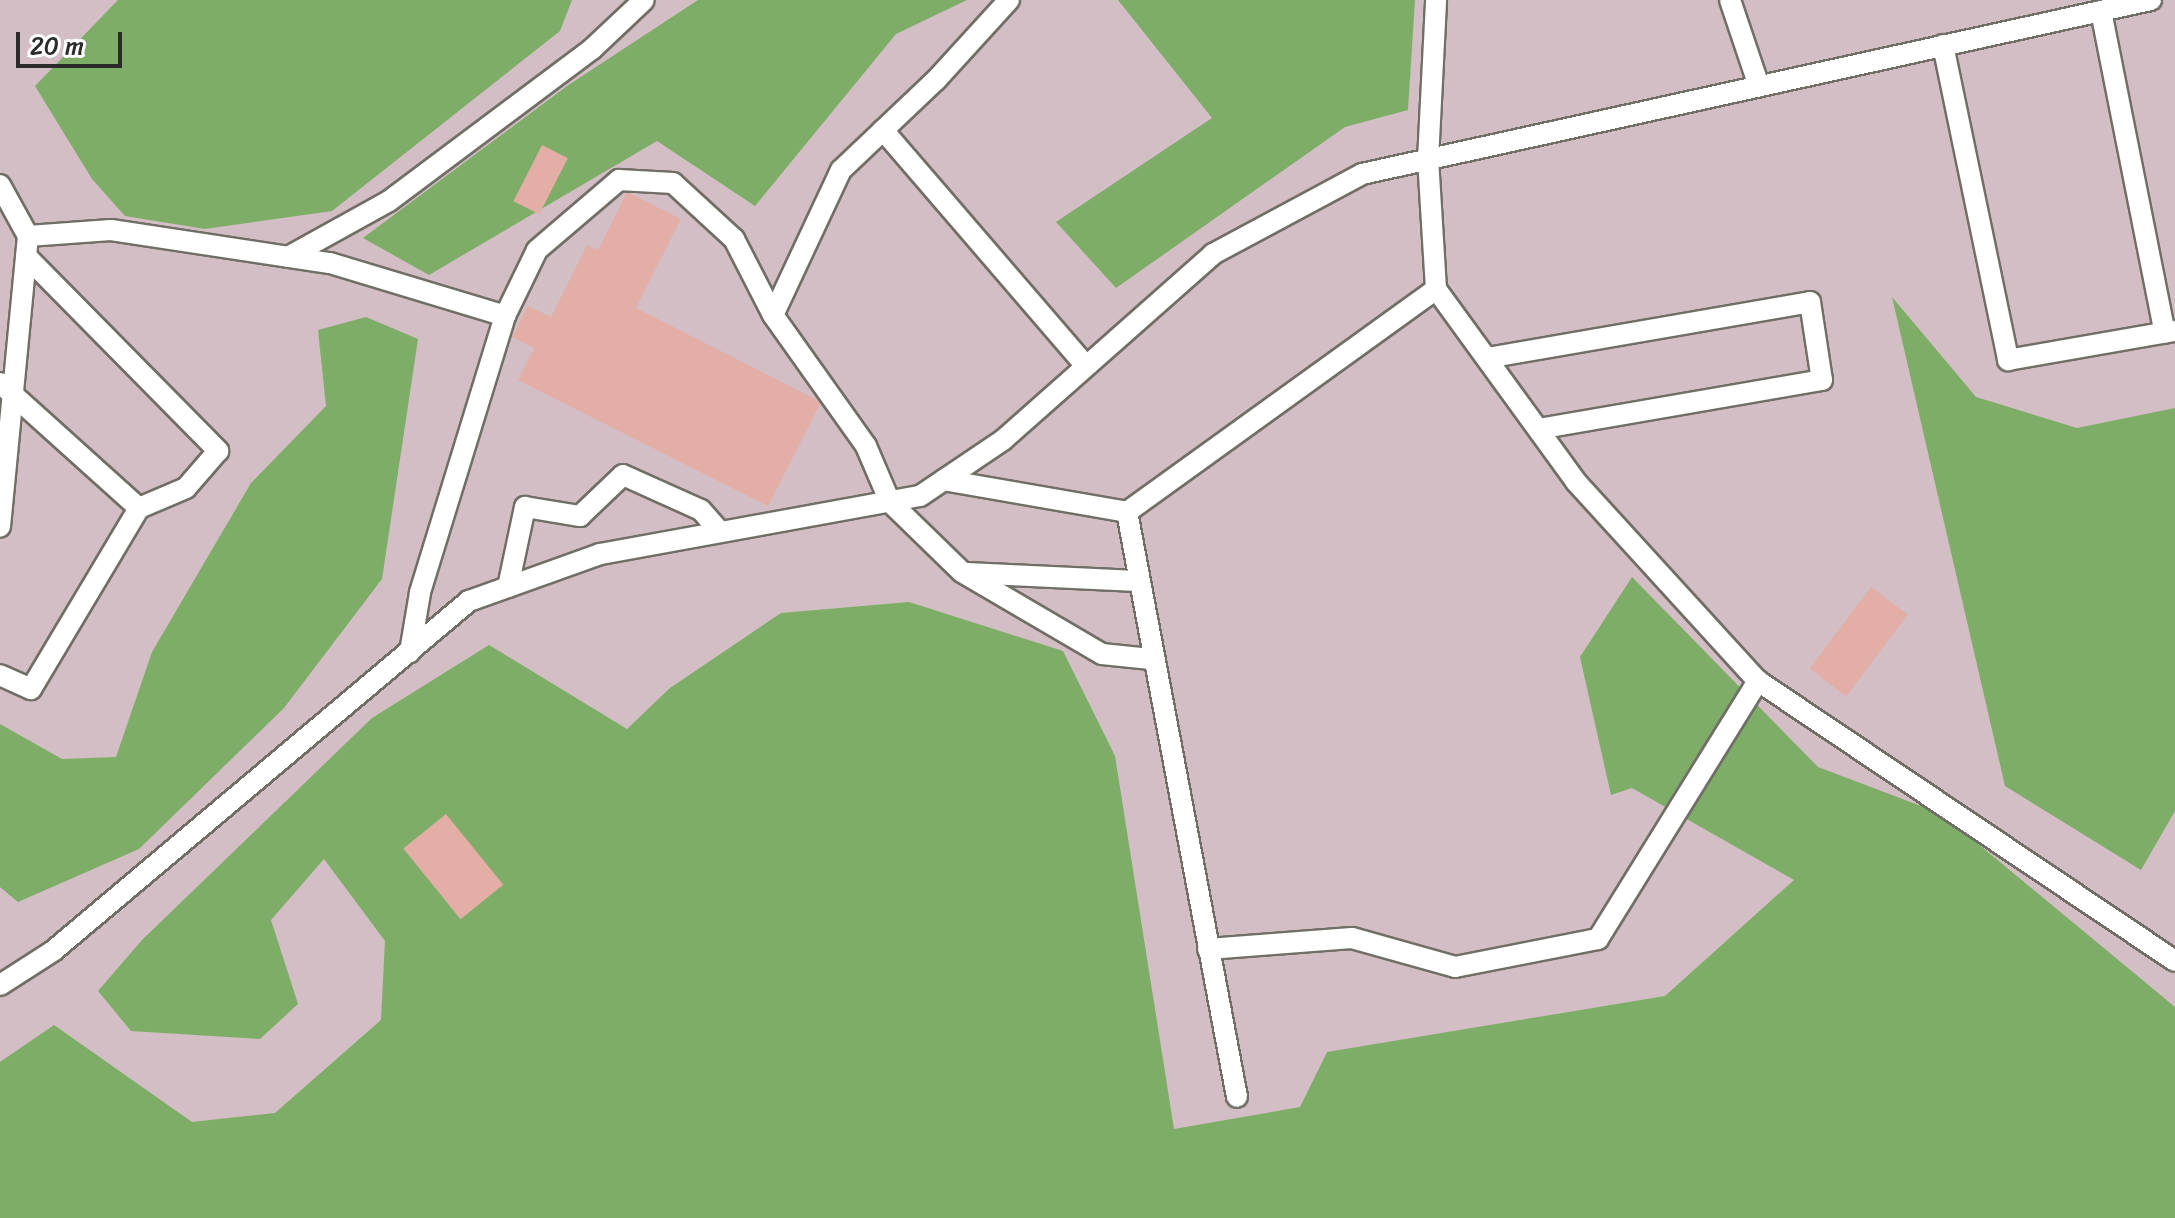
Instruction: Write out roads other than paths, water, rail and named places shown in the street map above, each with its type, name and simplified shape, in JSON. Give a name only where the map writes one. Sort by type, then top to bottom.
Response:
[{"type":"lane","points":[[288,257],[389,201],[592,49],[644,0]]},
{"type":"lane","points":[[773,315],[841,170],[1009,0]]},
{"type":"lane","points":[[1436,0],[1428,160],[1436,289],[1576,482],[1758,681],[2175,961]]},
{"type":"lane","points":[[1730,0],[1759,86]]},
{"type":"lane","points":[[0,985],[53,951],[469,601],[600,554],[920,496],[1003,440],[1213,254],[1362,174],[2138,1]]},
{"type":"lane","points":[[1943,45],[2008,360],[2170,332],[2101,11]]},
{"type":"lane","points":[[883,130],[1086,366]]},
{"type":"lane","points":[[410,652],[420,593],[505,316],[537,250],[619,180],[673,183],[734,239],[773,315],[866,446],[890,502],[962,572],[1102,654],[1151,659]]},
{"type":"lane","points":[[0,185],[27,246],[218,451],[186,488],[139,508],[31,689],[0,675]]},
{"type":"lane","points":[[27,246],[111,230],[330,263],[505,316]]},
{"type":"lane","points":[[0,527],[6,390],[27,246]]},
{"type":"lane","points":[[944,480],[1127,512],[1436,289]]},
{"type":"lane","points":[[1487,358],[1810,302],[1822,380],[1538,429]]},
{"type":"lane","points":[[6,390],[139,508]]},
{"type":"lane","points":[[508,587],[525,507],[580,516],[623,475],[701,510],[720,532]]},
{"type":"lane","points":[[1127,512],[1151,659],[1237,1097]]},
{"type":"lane","points":[[962,572],[1138,581]]},
{"type":"lane","points":[[1208,949],[1352,938],[1455,967],[1598,939],[1758,681]]}]
